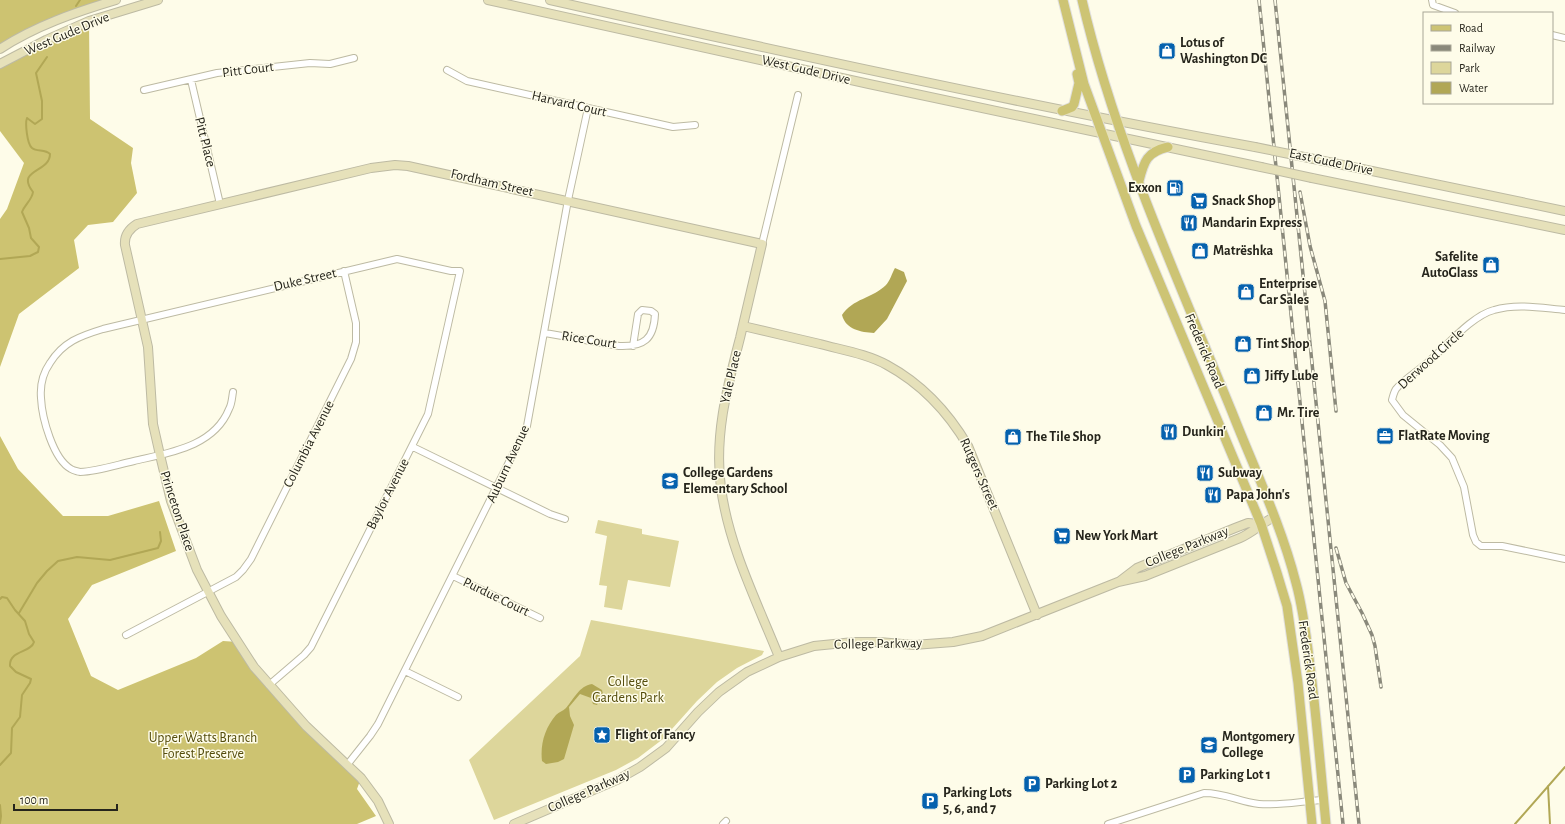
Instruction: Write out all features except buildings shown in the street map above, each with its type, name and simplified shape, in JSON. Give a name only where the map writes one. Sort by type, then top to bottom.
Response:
[{"type":"main road","name":"Frederick Road","points":[[1063,0],[1084,84],[1136,226],[1261,524],[1278,572],[1287,606],[1302,717],[1312,824]]},
{"type":"main road","name":"Frederick Road","points":[[1082,0],[1102,79],[1139,181],[1274,517],[1296,583],[1304,618],[1316,715],[1326,824]]},
{"type":"main road","points":[[1062,111],[1072,107],[1075,102],[1079,83],[1076,72],[1078,57]]},
{"type":"main road","points":[[1139,181],[1144,164],[1148,157],[1156,151],[1168,147]]},
{"type":"street","name":"West Gude Drive","points":[[0,49],[44,26],[83,10],[116,0]]},
{"type":"street","name":"West Gude Drive","points":[[0,64],[46,40],[90,21],[158,0]]},
{"type":"street","name":"West Gude Drive","points":[[488,0],[1102,134],[1124,137]]},
{"type":"street","name":"West Gude Drive","points":[[550,0],[806,58],[1096,117]]},
{"type":"street","points":[[1432,0],[1433,5],[1452,12]]},
{"type":"street","points":[[1553,35],[1565,38]]},
{"type":"street","name":"Pitt Court","points":[[144,90],[217,73],[310,63],[330,64],[354,58]]},
{"type":"street","name":"Harvard Court","points":[[447,70],[467,81],[673,127],[695,125]]},
{"type":"street","name":"Pitt Place","points":[[190,80],[220,204]]},
{"type":"street","name":"Yale Place","points":[[779,657],[736,547],[727,519],[721,487],[719,452],[721,422],[726,393],[798,94]]},
{"type":"street","name":"Auburn Avenue","points":[[348,765],[374,730],[453,576],[527,426],[568,200],[588,108]]},
{"type":"street","name":"East Gude Drive","points":[[1096,117],[1255,147],[1565,211]]},
{"type":"street","name":"East Gude Drive","points":[[1124,137],[1312,178],[1565,230]]},
{"type":"street","name":"Fordham Street","points":[[220,204],[371,168],[395,165],[431,170],[762,244]]},
{"type":"street","name":"Princeton Place","points":[[220,204],[138,224],[127,232],[124,239],[143,319],[148,347],[153,424],[171,501],[197,570],[208,593],[254,667],[306,726],[361,778],[378,801],[388,824]]},
{"type":"street","name":"Duke Street","points":[[234,392],[227,415],[212,432],[188,447],[87,472],[71,470],[61,461],[46,426],[42,404],[42,381],[46,370],[62,347],[79,336],[102,329],[344,271],[397,260],[451,271],[460,271],[458,279]]},
{"type":"street","name":"Columbia Avenue","points":[[126,635],[236,577],[251,559],[351,359],[356,342],[356,324],[344,271]]},
{"type":"street","name":"Baylor Avenue","points":[[269,685],[304,655],[311,647],[413,447],[428,414],[458,279]]},
{"type":"street","name":"Derwood Circle","points":[[1565,310],[1514,307],[1498,309],[1483,314],[1397,388],[1393,394],[1392,400],[1403,415],[1440,445],[1452,458],[1464,487],[1473,535],[1476,542],[1481,546],[1502,546],[1565,559]]},
{"type":"street","name":"Rice Court","points":[[545,333],[620,346],[633,346],[639,345],[652,334],[655,314],[652,311],[642,310],[638,314],[633,346]]},
{"type":"street","name":"Rutgers Street","points":[[743,326],[845,350],[873,359],[888,365],[919,386],[933,398],[954,423],[968,446],[1037,615]]},
{"type":"street","points":[[413,447],[565,520]]},
{"type":"street","name":"College Parkway","points":[[514,824],[617,780],[640,767],[666,748],[698,712],[719,692],[747,672],[779,657],[814,646],[854,642],[879,642],[914,645],[953,642],[982,636],[1118,582],[1137,568],[1248,522],[1261,524],[1274,517]]},
{"type":"street","name":"Purdue Court","points":[[453,576],[540,618]]},
{"type":"street","points":[[405,671],[458,697]]},
{"type":"street","points":[[1108,824],[1204,793],[1228,795],[1258,804],[1323,800]]},
{"type":"green space","points":[[0,0],[116,0],[83,10],[0,49]]},
{"type":"green space","points":[[89,21],[90,119],[133,148],[131,163],[137,193],[113,222],[88,225],[74,240],[79,268],[19,314],[0,367],[0,219],[7,209],[24,163],[0,131],[0,64]]},
{"type":"green space","name":"Upper Watts Branch Forest Preserve","points":[[0,436],[18,469],[63,516],[108,516],[159,501],[176,551],[92,585],[68,619],[91,676],[118,690],[196,658],[223,641],[238,642],[254,667],[361,778],[357,789],[376,816],[357,824],[0,824]]},
{"type":"green space","points":[[598,520],[642,529],[642,534],[679,541],[670,587],[628,580],[622,610],[604,607],[607,586],[599,585],[607,536],[595,533]]},
{"type":"green space","name":"College Gardens Park","points":[[591,620],[764,651],[762,655],[737,668],[717,682],[697,701],[663,739],[638,758],[616,770],[494,820],[469,760],[580,656]]},
{"type":"water","points":[[895,268],[904,272],[907,281],[887,319],[874,333],[859,331],[850,327],[842,315],[851,305],[875,293],[886,285]]},
{"type":"water","points":[[592,684],[602,690],[603,694],[597,705],[593,704],[591,698],[580,694],[569,707],[570,716],[574,725],[564,759],[558,762],[546,764],[542,761],[542,748],[544,736],[549,725],[556,715],[566,708],[580,690],[587,685]]},
{"type":"waterway","points":[[76,6],[80,0]]},
{"type":"waterway","points":[[0,259],[30,256],[38,252],[39,247],[31,238],[29,228],[22,212],[33,192],[29,185],[28,179],[30,175],[45,165],[49,160],[50,154],[48,152],[36,150],[30,146],[26,124],[27,118],[35,124],[42,119],[42,101],[36,73],[47,57]]},
{"type":"waterway","points":[[19,613],[37,583],[58,561],[77,557],[110,560],[158,548],[161,541],[160,532]]},
{"type":"waterway","points":[[0,599],[2,597],[7,598],[25,621],[29,634],[34,642],[32,646],[16,654],[11,661],[10,666],[16,672],[31,679],[22,695],[20,717],[12,728],[11,753],[0,765]]},
{"type":"waterway","points":[[1515,824],[1565,767]]},
{"type":"waterway","points":[[1548,786],[1550,824]]},
{"type":"waterway","points":[[0,805],[0,823]]},
{"type":"railway","points":[[1259,0],[1343,824]]},
{"type":"railway","points":[[1275,0],[1359,824]]},
{"type":"railway","points":[[1300,192],[1310,246],[1325,301],[1336,411]]},
{"type":"railway","points":[[1336,548],[1346,583],[1372,635],[1381,687]]},
{"type":"place","name":"Lotus of Washington DC","points":[[1167,51]]},
{"type":"place","name":"Exxon","points":[[1175,188]]},
{"type":"place","name":"Snack Shop","points":[[1199,201]]},
{"type":"place","name":"Mandarin Express","points":[[1189,223]]},
{"type":"place","name":"Matrëshka","points":[[1200,251]]},
{"type":"place","name":"Safelite AutoGlass","points":[[1491,265]]},
{"type":"place","name":"Enterprise Car Sales","points":[[1246,292]]},
{"type":"place","name":"Tint Shop","points":[[1243,344]]},
{"type":"place","name":"Jiffy Lube","points":[[1252,376]]},
{"type":"place","name":"Mr. Tire","points":[[1264,413]]},
{"type":"place","name":"Dunkin'","points":[[1169,432]]},
{"type":"place","name":"FlatRate Moving","points":[[1385,436]]},
{"type":"place","name":"The Tile Shop","points":[[1013,437]]},
{"type":"place","name":"Subway","points":[[1205,473]]},
{"type":"place","name":"College Gardens Elementary School","points":[[670,481]]},
{"type":"place","name":"Papa John's","points":[[1213,495]]},
{"type":"place","name":"New York Mart","points":[[1062,536]]},
{"type":"place","name":"Flight of Fancy","points":[[602,735]]},
{"type":"place","name":"Montgomery College","points":[[1209,745]]},
{"type":"place","name":"Parking Lot 1","points":[[1187,775]]},
{"type":"place","name":"Parking Lot 2","points":[[1032,784]]},
{"type":"place","name":"Parking Lots 5, 6, and 7","points":[[930,801]]}]
